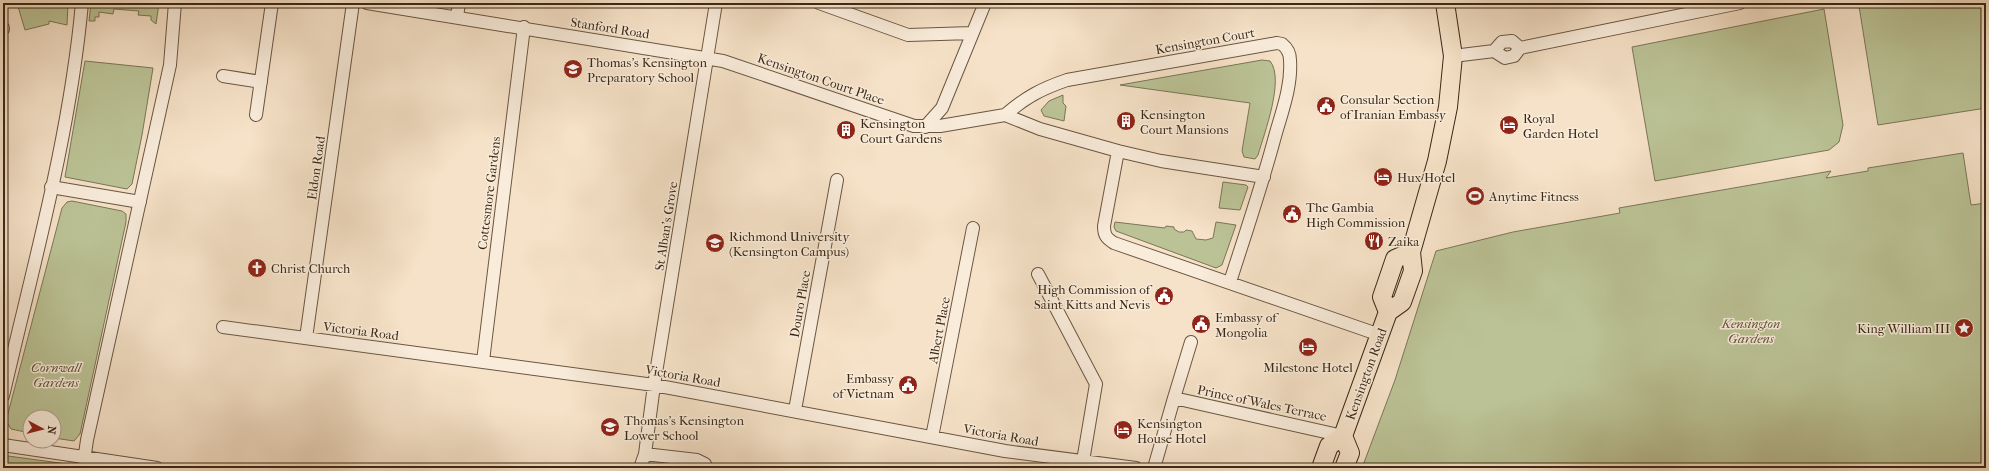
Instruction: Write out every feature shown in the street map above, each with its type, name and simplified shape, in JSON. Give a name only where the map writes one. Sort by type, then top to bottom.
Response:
[{"type":"main road","name":"Kensington Road","points":[[1321,468],[1329,446],[1343,436],[1388,312],[1402,302],[1413,268],[1414,246],[1438,153],[1448,107],[1453,56],[1445,3]]},
{"type":"main road","name":"Kensington Road","points":[[1343,436],[1350,453],[1344,468]]},
{"type":"street","points":[[3,396],[52,187],[77,57],[82,3]]},
{"type":"street","points":[[83,463],[170,65],[175,3]]},
{"type":"street","points":[[256,115],[272,3]]},
{"type":"street","name":"Eldon Road","points":[[306,338],[353,3]]},
{"type":"street","name":"Stanford Road","points":[[367,3],[707,58]]},
{"type":"street","points":[[457,17],[459,3]]},
{"type":"street","name":"St Alban's Grove","points":[[640,468],[645,454],[654,385],[716,3]]},
{"type":"street","points":[[819,3],[908,35],[972,33]]},
{"type":"street","points":[[925,127],[942,108],[985,3]]},
{"type":"street","points":[[1453,56],[1494,51],[1505,58],[1514,56],[1520,48],[1740,3]]},
{"type":"street","name":"Cottesmore Gardens","points":[[483,361],[524,28]]},
{"type":"street","name":"Kensington Court","points":[[1005,115],[1023,100],[1042,88],[1067,80],[1277,43],[1282,44],[1288,52],[1290,59],[1290,79],[1286,98],[1264,177],[1230,282]]},
{"type":"street","name":"Kensington Court Place","points":[[707,58],[723,61],[914,126],[925,127]]},
{"type":"street","points":[[223,76],[261,82]]},
{"type":"street","points":[[925,127],[1005,115],[1040,130],[1118,152],[1161,161],[1264,177]]},
{"type":"street","points":[[1118,152],[1104,226],[1104,234],[1107,239],[1114,243],[1380,335]]},
{"type":"street","name":"Douro Place","points":[[795,410],[836,180]]},
{"type":"street","points":[[52,187],[140,202]]},
{"type":"street","name":"Albert Place","points":[[932,437],[973,228]]},
{"type":"street","points":[[1038,274],[1096,384],[1083,461]]},
{"type":"street","name":"Victoria Road","points":[[222,327],[654,385],[795,410],[1006,451],[1136,468]]},
{"type":"street","name":"Prince of Wales Terrace","points":[[1154,468],[1191,342]]},
{"type":"street","name":"Prince of Wales Terrace","points":[[1174,398],[1343,436]]},
{"type":"street","points":[[3,445],[83,463],[157,468]]},
{"type":"street","points":[[645,454],[697,460],[705,464],[706,468]]},
{"type":"green space","points":[[17,3],[68,3],[67,25],[49,21],[49,24],[25,30]]},
{"type":"green space","points":[[91,3],[159,3],[156,24],[151,20],[151,16],[138,15],[139,11],[114,9],[113,14],[99,12],[99,17],[95,17],[95,21],[89,21]]},
{"type":"green space","points":[[1872,3],[1986,3],[1986,108],[1878,125],[1859,6]]},
{"type":"green space","points":[[1824,9],[1843,125],[1839,142],[1829,150],[1655,181],[1632,47]]},
{"type":"green space","points":[[1262,60],[1270,61],[1274,69],[1275,80],[1272,107],[1258,155],[1255,159],[1244,157],[1242,151],[1250,103],[1120,85]]},
{"type":"green space","points":[[85,61],[153,68],[132,184],[127,189],[65,177]]},
{"type":"green space","points":[[1063,95],[1063,103],[1066,106],[1064,121],[1044,116],[1041,110],[1049,101]]},
{"type":"green space","name":"Kensington Gardens","points":[[1963,153],[1971,205],[1986,203],[1986,468],[1362,468],[1395,380],[1436,251],[1513,232],[1620,213],[1619,208],[1831,171],[1826,178],[1868,171],[1868,168]]},
{"type":"green space","points":[[1223,182],[1246,185],[1248,187],[1240,210],[1219,208]]},
{"type":"green space","name":"Cornwall Gardens","points":[[72,201],[122,211],[126,214],[126,222],[80,434],[74,441],[62,439],[62,409],[22,409],[22,431],[11,429],[6,421],[62,208],[67,202]]},
{"type":"green space","points":[[1115,222],[1165,228],[1166,226],[1174,227],[1174,229],[1179,232],[1184,232],[1186,230],[1192,231],[1196,239],[1206,240],[1213,238],[1216,222],[1236,225],[1222,265],[1216,268],[1116,231],[1114,227]]},
{"type":"green space","points":[[8,456],[60,463],[64,464],[67,468],[3,468],[3,457]]},
{"type":"place","name":"Thomas's Kensington Preparatory School","points":[[573,69]]},
{"type":"place","name":"Consular Section of Iranian Embassy","points":[[1326,106]]},
{"type":"place","name":"Kensington Court Mansions","points":[[1126,121]]},
{"type":"place","name":"Royal Garden Hotel","points":[[1509,125]]},
{"type":"place","name":"Kensington Court Gardens","points":[[846,130]]},
{"type":"place","name":"Hux Hotel","points":[[1383,177]]},
{"type":"place","name":"Anytime Fitness","points":[[1475,196]]},
{"type":"place","name":"The Gambia High Commission","points":[[1292,214]]},
{"type":"place","name":"Zaika","points":[[1374,241]]},
{"type":"place","name":"Richmond University (Kensington Campus)","points":[[715,243]]},
{"type":"place","name":"Christ Church","points":[[257,268]]},
{"type":"place","name":"High Commission of Saint Kitts and Nevis","points":[[1164,296]]},
{"type":"place","name":"Embassy of Mongolia","points":[[1201,324]]},
{"type":"place","name":"King William III","points":[[1964,328]]},
{"type":"place","name":"Milestone Hotel","points":[[1308,347]]},
{"type":"place","name":"Embassy of Vietnam","points":[[908,385]]},
{"type":"place","name":"Thomas's Kensington Lower School","points":[[610,427]]},
{"type":"place","name":"Kensington House Hotel","points":[[1123,430]]}]
